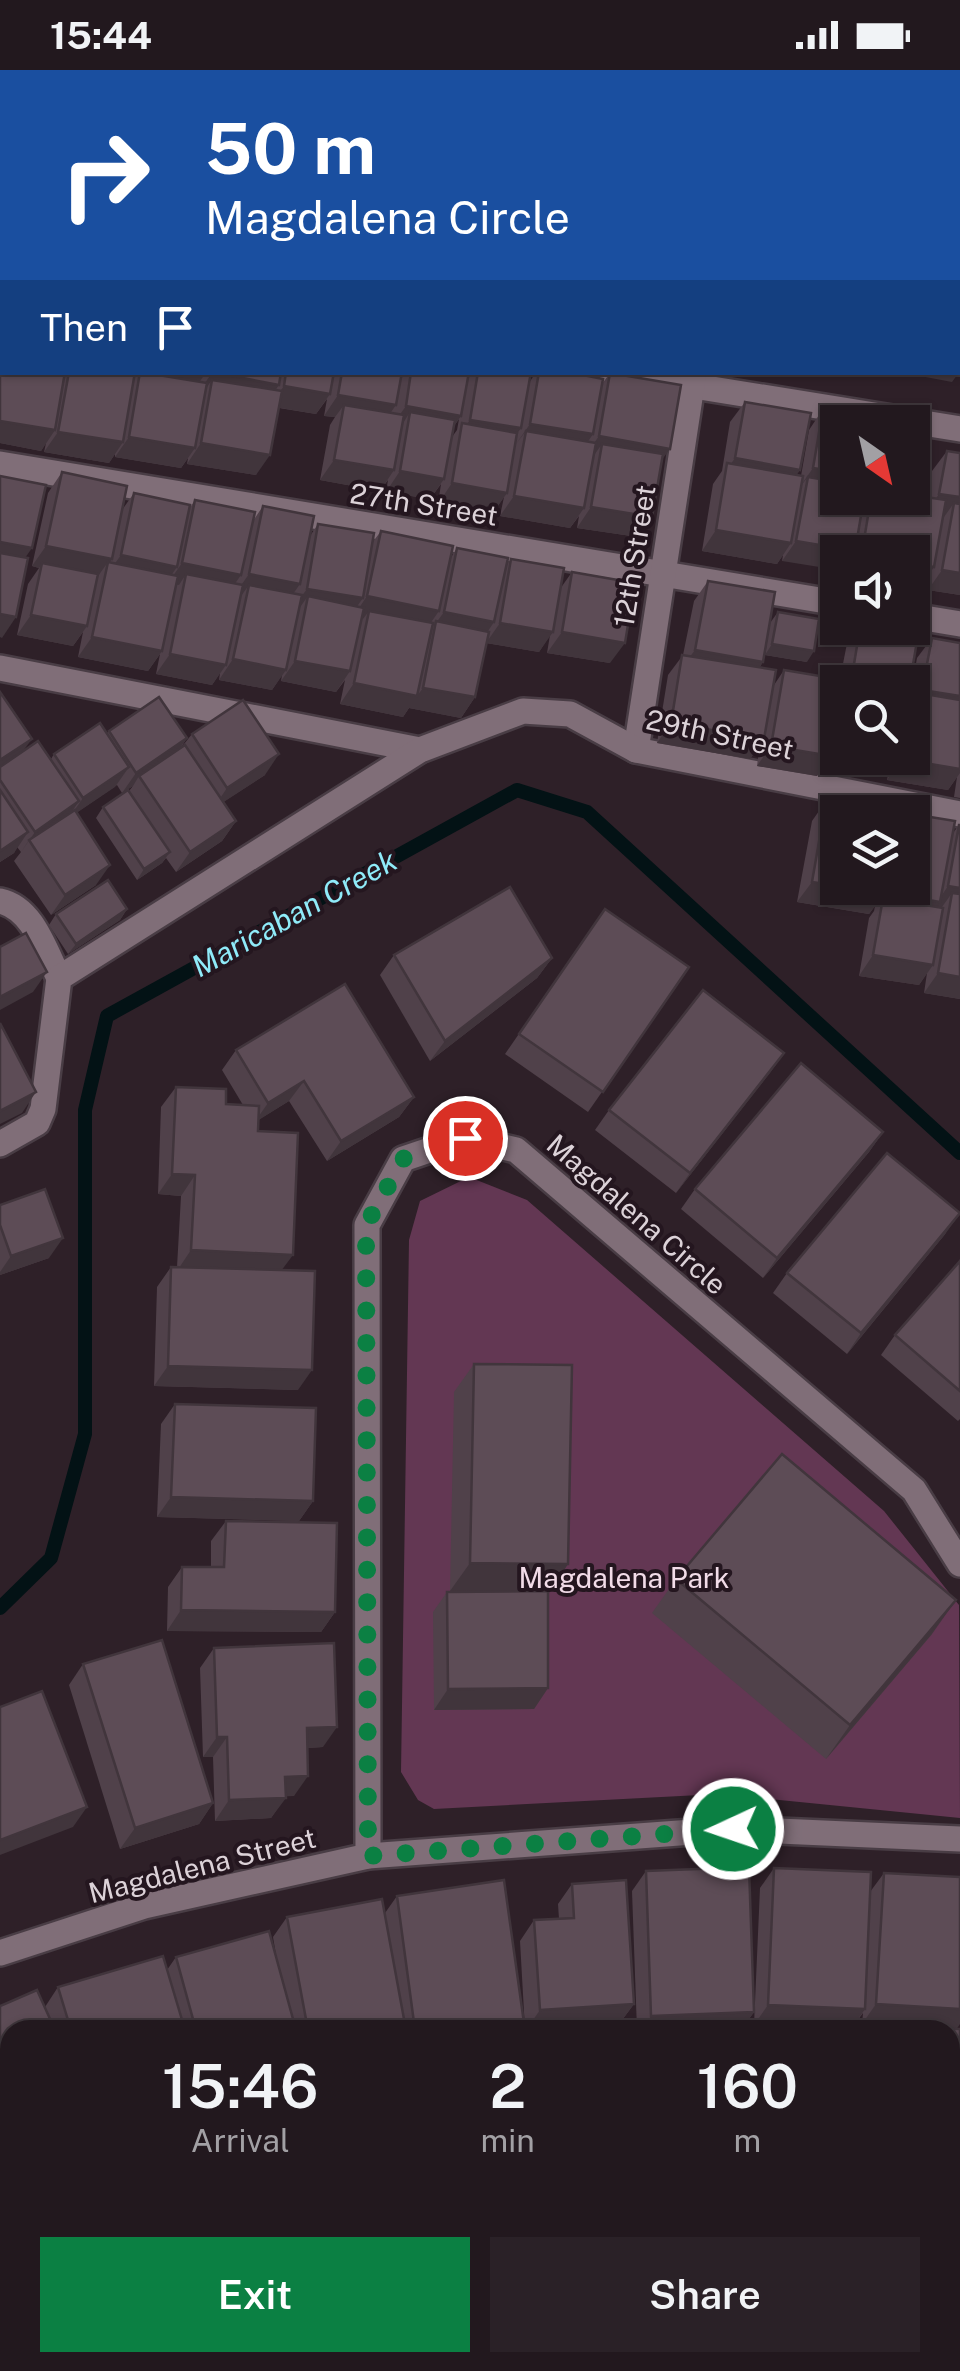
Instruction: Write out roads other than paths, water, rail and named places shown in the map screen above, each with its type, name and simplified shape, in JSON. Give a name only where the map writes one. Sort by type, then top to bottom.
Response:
[{"type":"street","points":[[644,375],[693,379],[960,430]]},
{"type":"street","name":"12th Street","points":[[636,750],[693,379]]},
{"type":"street","name":"27th Street","points":[[0,464],[820,601]]},
{"type":"street","points":[[930,619],[960,624]]},
{"type":"street","points":[[0,668],[420,750]]},
{"type":"street","name":"29th Street","points":[[59,978],[420,750],[522,711],[570,714],[636,750],[960,814]]},
{"type":"street","points":[[0,901],[10,903],[29,920],[59,978],[43,1109],[37,1124],[0,1144]]},
{"type":"street","name":"Magdalena Circle","points":[[368,1856],[366,1225],[404,1158],[465,1138],[516,1150],[914,1490],[960,1564]]},
{"type":"street","name":"Magdalena Street","points":[[0,1953],[144,1906],[368,1856],[733,1829],[960,1839]]},
{"type":"waterway","name":"Maricaban Creek","points":[[0,1608],[51,1558],[85,1434],[85,1110],[107,1016],[517,790],[587,812],[960,1153]]},
{"type":"park label","name":"Magdalena Park","points":[[624,1577]]}]
